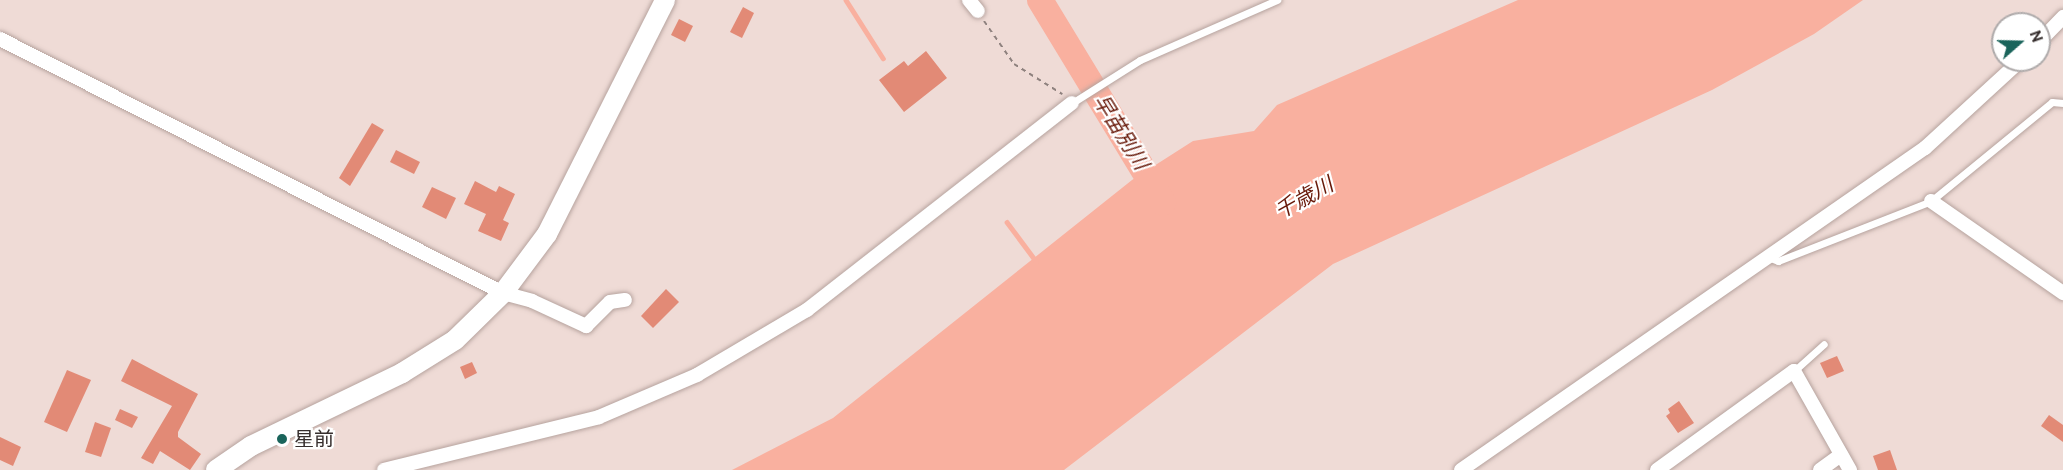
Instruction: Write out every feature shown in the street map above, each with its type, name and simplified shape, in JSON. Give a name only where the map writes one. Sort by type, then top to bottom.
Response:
[{"type":"street","points":[[216,470],[251,446],[402,373],[455,340],[503,293],[547,234],[665,0]]},
{"type":"street","points":[[2051,30],[2063,17]]},
{"type":"street","points":[[0,39],[503,293],[532,301],[586,326],[610,302],[625,300]]},
{"type":"street","points":[[1461,470],[1766,255],[1925,148],[2008,72]]},
{"type":"street","points":[[384,470],[599,417],[707,369],[807,310],[1072,103]]},
{"type":"street","points":[[1931,201],[2063,294]]},
{"type":"street","points":[[1657,470],[1794,371],[1850,470]]},
{"type":"street","points":[[1820,470],[1841,455]]},
{"type":"lane","points":[[1072,103],[1140,60],[1277,0]]},
{"type":"lane","points":[[1766,255],[1778,261],[1931,201],[2052,102],[2063,103]]},
{"type":"lane","points":[[1794,371],[1824,344]]},
{"type":"path","points":[[974,6],[1014,64],[1072,103]]},
{"type":"water","name":"千歳川","points":[[1518,0],[1863,0],[1814,34],[1712,90],[1333,264],[1064,470],[732,470],[833,418],[1132,180],[1193,141],[1254,131],[1277,105]]},
{"type":"building","points":[[743,7],[754,13],[742,38],[730,32]]},
{"type":"building","points":[[679,19],[693,26],[685,42],[671,35]]},
{"type":"building","points":[[926,51],[947,78],[904,112],[879,80],[904,61],[908,66]]},
{"type":"building","points":[[372,123],[384,130],[350,186],[339,178]]},
{"type":"building","points":[[396,150],[420,162],[414,174],[390,162]]},
{"type":"building","points":[[475,181],[496,192],[499,186],[515,194],[503,220],[509,223],[501,241],[478,231],[486,214],[464,204]]},
{"type":"building","points":[[432,187],[456,198],[446,219],[422,207]]},
{"type":"building","points":[[666,289],[679,302],[653,328],[641,316]]},
{"type":"building","points":[[1837,356],[1844,371],[1827,378],[1820,363]]},
{"type":"building","points":[[132,359],[198,394],[178,432],[178,437],[201,454],[190,470],[160,451],[153,464],[141,458],[172,406],[121,381]]},
{"type":"building","points":[[472,362],[477,373],[465,379],[460,367]]},
{"type":"building","points":[[67,370],[91,380],[67,432],[44,422]]},
{"type":"building","points":[[1679,401],[1694,423],[1678,433],[1666,416],[1670,413],[1668,409]]},
{"type":"building","points":[[120,409],[138,417],[132,428],[115,420]]},
{"type":"building","points":[[2049,415],[2063,425],[2063,442],[2041,426]]},
{"type":"building","points":[[95,422],[111,428],[101,457],[85,452]]},
{"type":"building","points":[[0,437],[21,447],[13,466],[0,460]]},
{"type":"building","points":[[1890,450],[1897,470],[1878,470],[1873,456]]},
{"type":"waterway","points":[[846,0],[883,58]]},
{"type":"waterway","name":"早苗別川","points":[[1040,0],[1163,202]]},
{"type":"waterway","points":[[1007,222],[1036,261]]},
{"type":"place","name":"星前","points":[[282,439]]}]
